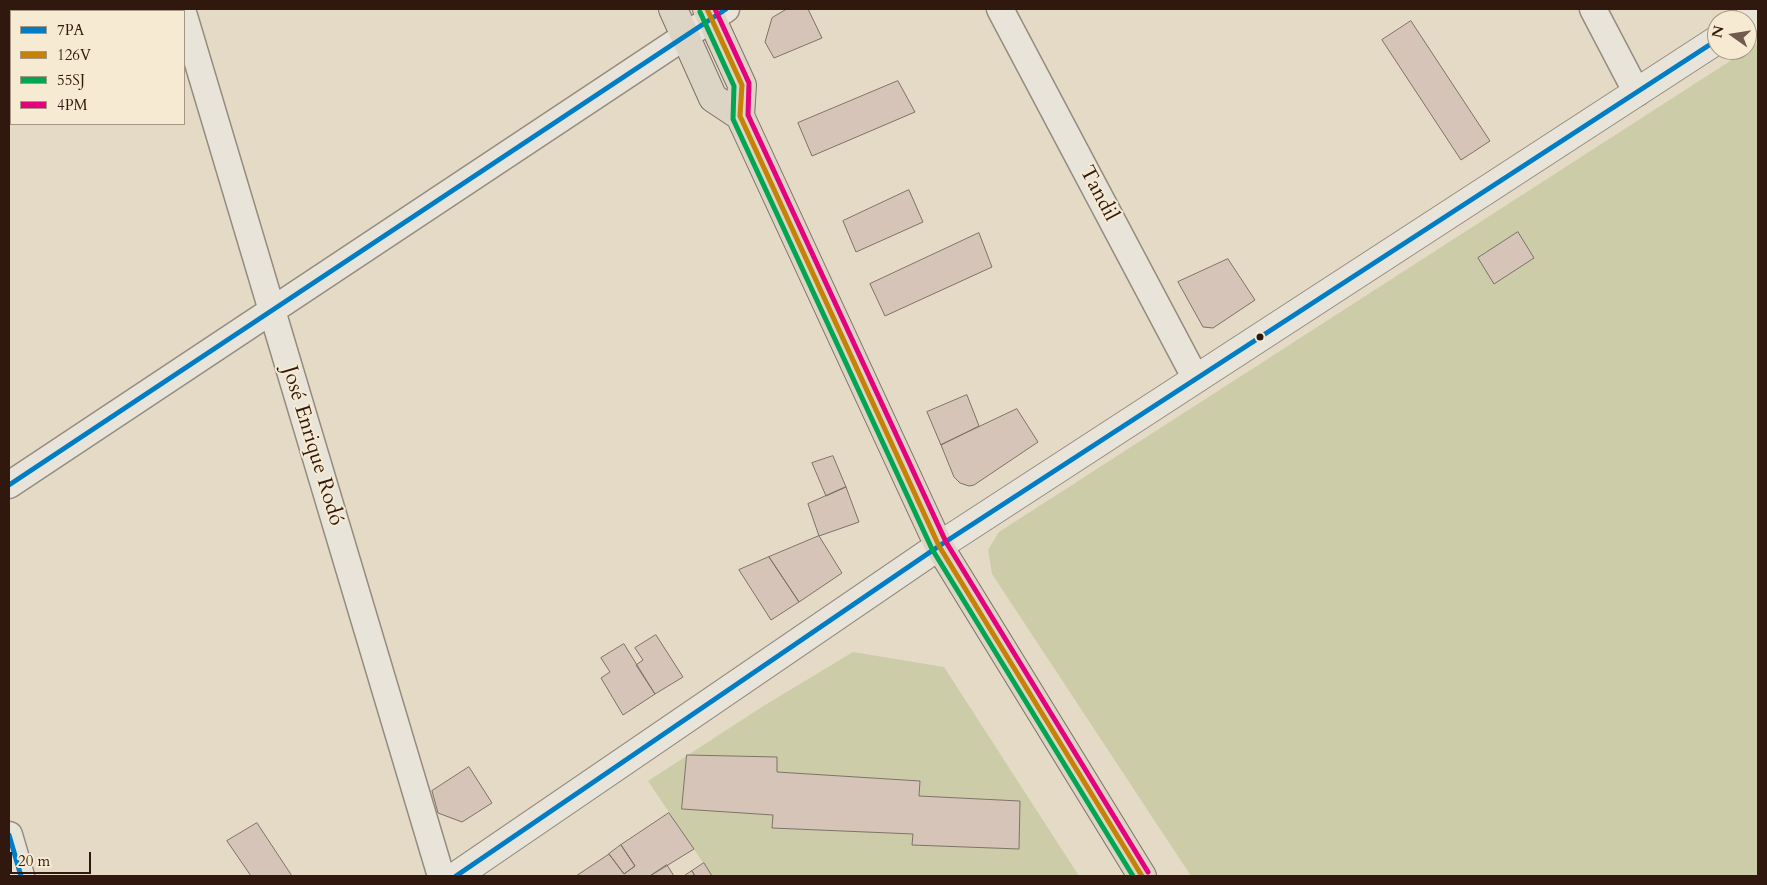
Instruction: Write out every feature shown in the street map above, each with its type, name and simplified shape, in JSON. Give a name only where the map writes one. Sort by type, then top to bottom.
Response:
[{"type":"main road","points":[[673,9],[713,98],[740,116]]},
{"type":"main road","points":[[715,12],[742,85],[740,116],[939,546],[1142,876]]},
{"type":"street","name":"Tandil","points":[[1000,9],[1196,378]]},
{"type":"street","points":[[1593,9],[1637,93]]},
{"type":"street","points":[[9,485],[685,35],[715,12]]},
{"type":"street","name":"José Enrique Rodó","points":[[185,19],[441,876]]},
{"type":"street","points":[[456,876],[939,546],[1707,47]]},
{"type":"street","points":[[9,835],[21,876]]},
{"type":"green space","points":[[1757,44],[1758,876],[1191,876],[992,574],[988,550],[999,532],[1732,60],[1757,60]]},
{"type":"green space","points":[[853,652],[944,667],[1079,876],[712,876],[648,781],[687,756],[682,809],[773,815],[772,828],[913,834],[912,845],[1019,849],[1020,801],[919,796],[920,781],[777,772],[777,757],[688,755],[765,705]]},
{"type":"building","points":[[787,9],[808,9],[822,38],[774,58],[765,42],[772,18]]},
{"type":"building","points":[[1411,21],[1490,141],[1461,160],[1382,40]]},
{"type":"building","points":[[898,81],[915,112],[812,156],[798,123]]},
{"type":"building","points":[[909,190],[923,222],[856,252],[843,221]]},
{"type":"building","points":[[1518,232],[1534,258],[1494,284],[1478,258]]},
{"type":"building","points":[[979,233],[992,267],[885,316],[870,284]]},
{"type":"building","points":[[1228,259],[1255,300],[1213,328],[1203,327],[1178,282]]},
{"type":"building","points":[[967,395],[979,426],[941,445],[927,412]]},
{"type":"building","points":[[1017,409],[1038,442],[974,485],[969,486],[960,483],[954,477],[941,445]]},
{"type":"building","points":[[833,456],[846,487],[826,496],[812,463]]},
{"type":"building","points":[[846,487],[859,522],[819,536],[808,504]]},
{"type":"building","points":[[819,536],[842,573],[799,602],[769,557]]},
{"type":"building","points":[[769,557],[799,602],[771,620],[739,570]]},
{"type":"building","points":[[656,635],[683,677],[655,694],[636,665],[643,660],[635,648]]},
{"type":"building","points":[[624,644],[655,694],[623,715],[601,678],[610,672],[601,658]]},
{"type":"building","points":[[687,755],[777,757],[777,772],[920,781],[919,796],[1020,801],[1019,849],[912,845],[913,834],[772,828],[773,815],[682,809]]},
{"type":"building","points":[[469,767],[492,803],[462,822],[438,813],[432,791]]},
{"type":"building","points":[[669,813],[694,849],[650,876],[576,876],[609,854],[624,874],[635,866],[621,845]]},
{"type":"building","points":[[257,823],[292,876],[251,876],[227,841]]},
{"type":"building","points":[[621,845],[635,866],[624,874],[609,854]]},
{"type":"building","points":[[704,863],[712,876],[695,876],[692,871]]},
{"type":"building","points":[[667,865],[674,876],[650,876]]},
{"type":"building","points":[[692,871],[695,876],[684,876]]},
{"type":"transit line","name":"126V","points":[[707,9],[742,85],[740,116],[939,546],[1142,876]]},
{"type":"transit line","name":"4PM","points":[[715,9],[749,83],[748,115],[946,542],[1148,872]]},
{"type":"transit line","name":"7PA","points":[[9,485],[726,9]]},
{"type":"transit line","name":"55SJ","points":[[700,12],[734,86],[733,119],[932,549],[1133,876]]},
{"type":"transit line","name":"7PA","points":[[456,876],[939,546],[1707,47]]},
{"type":"transit line","name":"7PA","points":[[9,835],[21,876]]}]
